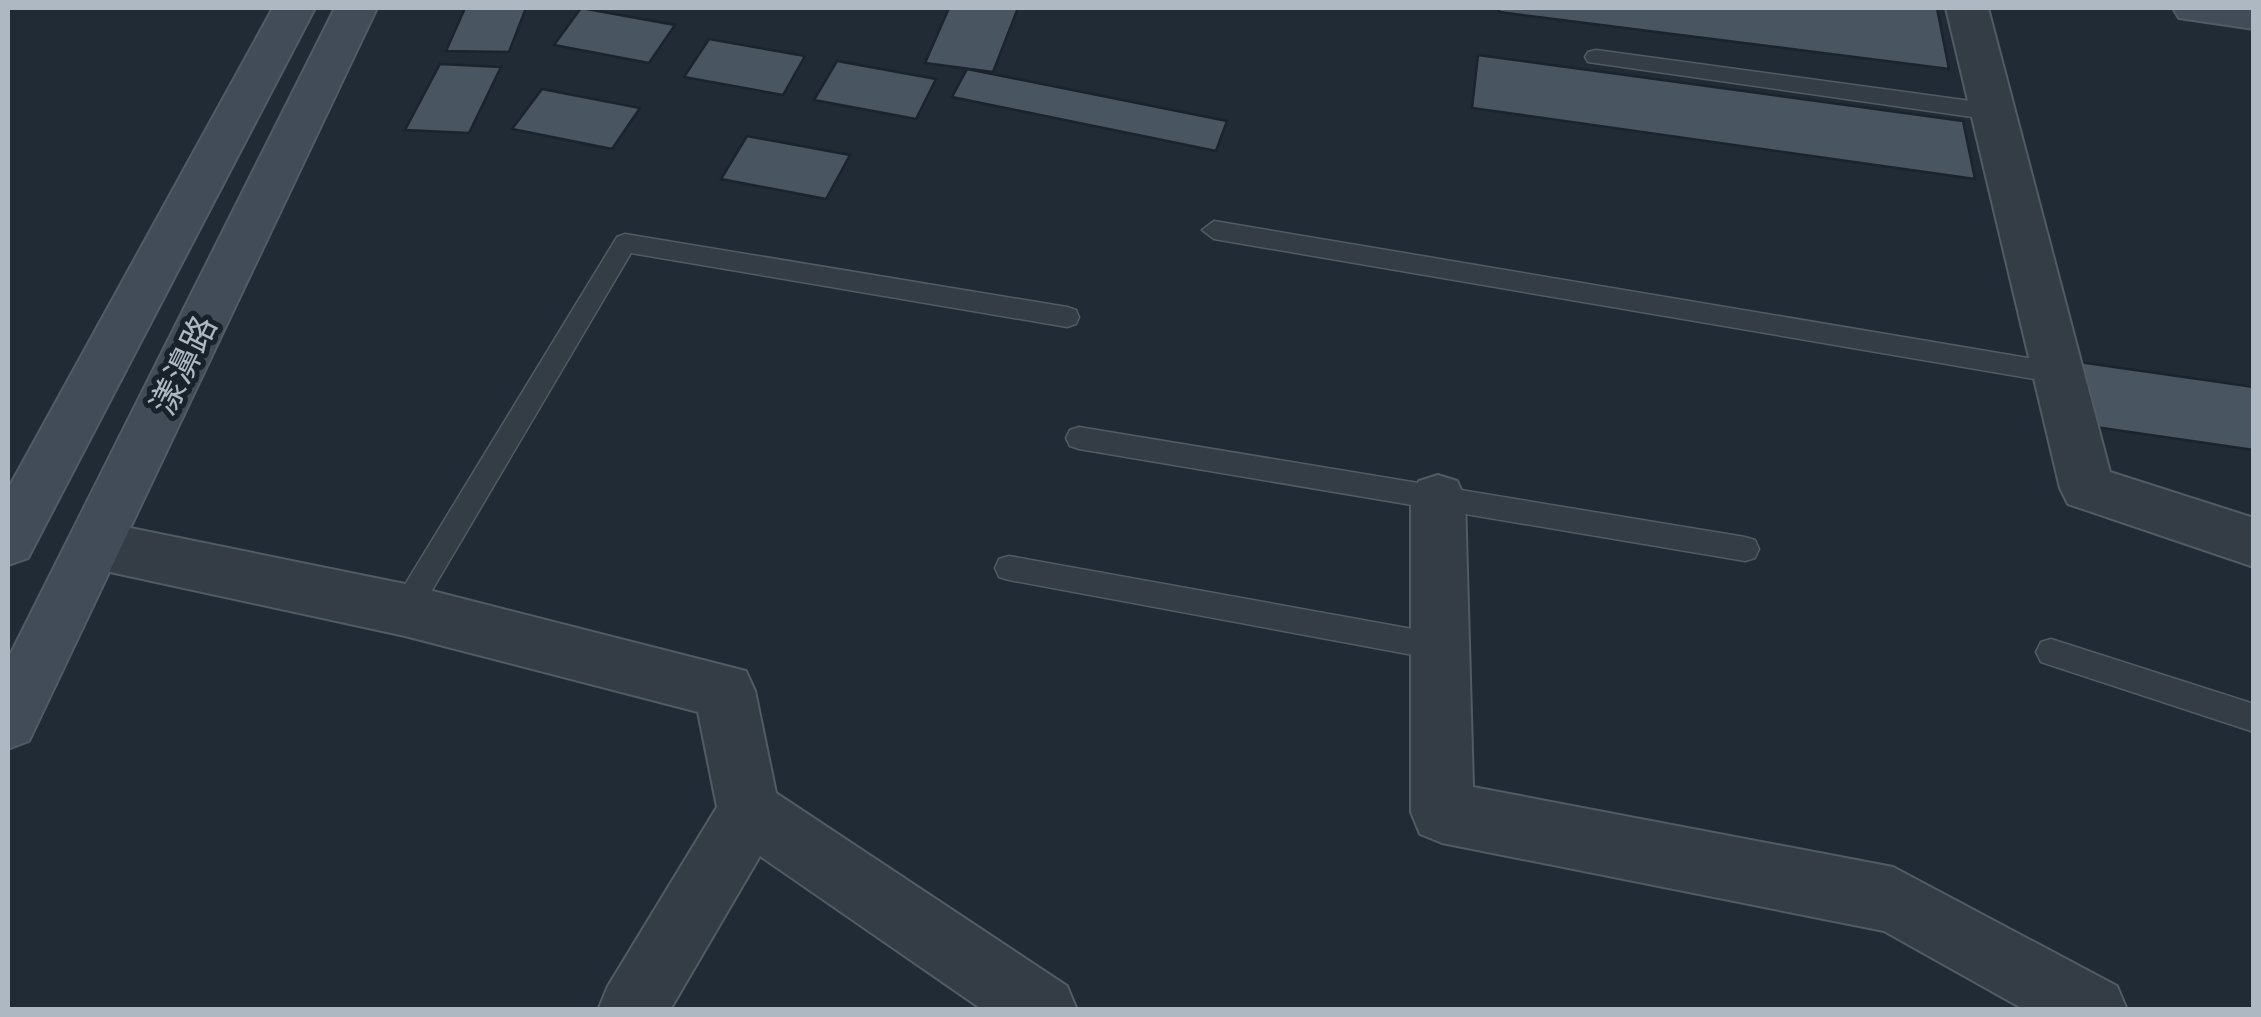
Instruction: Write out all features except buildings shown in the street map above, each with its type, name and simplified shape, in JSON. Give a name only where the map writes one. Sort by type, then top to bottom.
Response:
[{"type":"main road","name":"漾濞路","points":[[8,541],[294,8]]},
{"type":"main road","name":"漾濞路","points":[[8,721],[356,8]]},
{"type":"main road","points":[[2194,8],[2254,15]]},
{"type":"street","points":[[1967,8],[2087,488],[2254,543]]},
{"type":"street","points":[[1438,498],[1442,812],[1892,900],[2093,1010]]},
{"type":"street","points":[[96,545],[405,610],[726,690],[735,757],[750,812],[1043,1010]]},
{"type":"street","points":[[632,1010],[750,812]]},
{"type":"lane","points":[[1596,57],[1993,112]]},
{"type":"lane","points":[[1214,230],[2058,372]]},
{"type":"lane","points":[[405,610],[625,243],[1067,317]]},
{"type":"lane","points":[[1079,438],[1745,550]]},
{"type":"lane","points":[[1009,568],[1440,648]]},
{"type":"lane","points":[[2051,652],[2254,718]]}]
